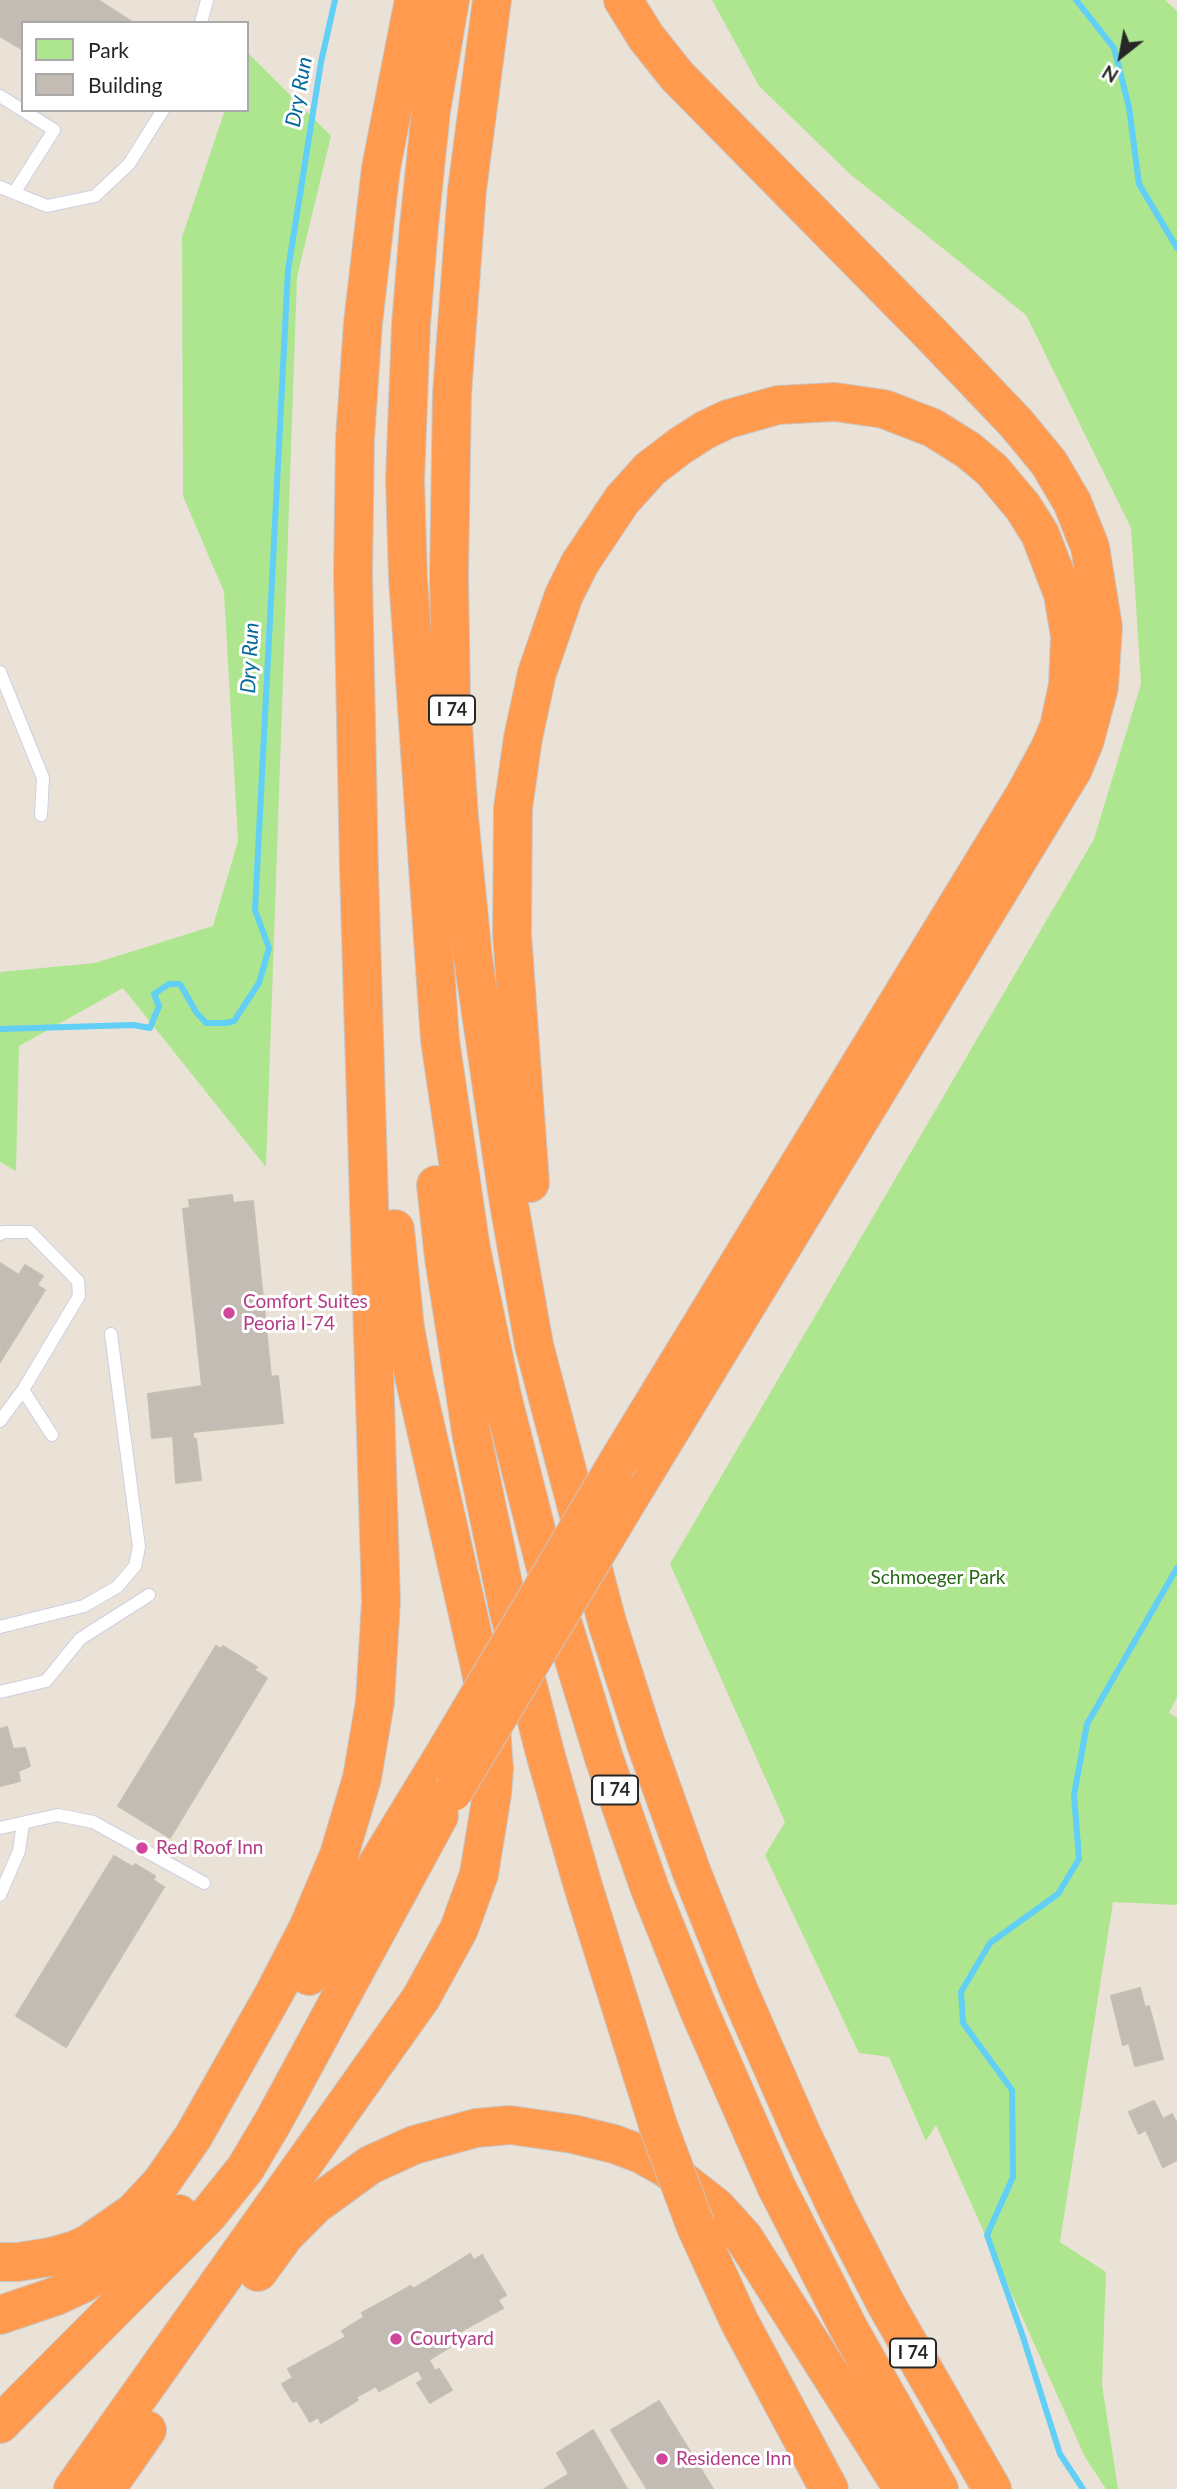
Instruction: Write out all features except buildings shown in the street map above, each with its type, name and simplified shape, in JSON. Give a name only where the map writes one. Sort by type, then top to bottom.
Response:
[{"type":"highway","points":[[88,2244],[134,2212],[161,2183],[193,2137],[275,1992],[308,1928],[338,1855],[362,1778],[374,1711],[379,1668],[381,1601],[359,869],[353,574],[355,439],[369,262],[381,167],[414,0]]},
{"type":"highway","name":"I 74","points":[[450,0],[431,111],[419,226],[411,325],[405,481],[408,578],[440,1040],[467,1224],[502,1396],[545,1565],[604,1758],[674,1948],[759,2148],[848,2327],[939,2489]]},
{"type":"highway","name":"I 74","points":[[492,0],[467,190],[452,394],[449,577],[451,695],[458,817],[473,958],[505,1178],[534,1345],[587,1554],[646,1744],[692,1873],[739,1992],[839,2213],[893,2318],[992,2489]]},
{"type":"highway","points":[[623,0],[646,37],[677,76],[1016,422],[1049,463],[1072,502],[1090,547],[1103,627],[1099,687],[1085,740],[1073,769],[625,1478]]},
{"type":"highway","points":[[0,2315],[56,2296],[106,2269],[152,2237],[211,2182],[244,2141],[444,1789],[1050,748],[1059,727],[1068,685],[1070,636],[1063,594],[1040,534],[1023,507],[985,463],[951,438],[903,415],[884,409],[835,402],[796,403],[752,411],[705,430],[657,463],[622,500],[596,536],[564,595],[546,643],[531,697],[518,766],[511,839],[512,934],[525,1132],[542,1276],[534,1345]]},
{"type":"highway","points":[[73,2489],[427,1988],[455,1939],[472,1898],[489,1821],[494,1769],[491,1726],[417,1388],[405,1328],[398,1271],[353,574]]},
{"type":"highway","points":[[440,1040],[429,1118],[446,1272],[483,1497],[509,1612],[549,1766],[610,1976],[658,2125],[696,2227],[739,2321],[829,2489]]},
{"type":"highway","points":[[0,2262],[34,2261],[88,2244],[145,2210],[202,2148],[444,1789]]},
{"type":"highway","points":[[0,2424],[208,2215],[245,2169],[273,2122],[444,1789]]},
{"type":"highway","points":[[106,2489],[272,2252],[315,2204],[357,2172],[397,2151],[476,2128],[510,2125],[580,2135],[632,2151],[666,2168],[716,2207],[754,2250],[903,2489]]},
{"type":"highway","points":[[839,2213],[925,2339],[1018,2489]]},
{"type":"lane","points":[[202,21],[207,0]]},
{"type":"lane","points":[[0,96],[21,109]]},
{"type":"lane","points":[[15,193],[54,130],[25,112]]},
{"type":"lane","points":[[0,187],[47,206],[95,196],[129,164],[162,112]]},
{"type":"lane","points":[[0,672],[43,778],[41,815]]},
{"type":"lane","points":[[0,1234],[30,1232],[78,1281],[79,1296],[23,1390],[0,1421]]},
{"type":"lane","points":[[0,1627],[84,1606],[117,1587],[135,1566],[139,1547],[111,1334]]},
{"type":"lane","points":[[23,1390],[52,1435]]},
{"type":"lane","points":[[0,1692],[46,1681],[80,1639],[149,1595]]},
{"type":"lane","points":[[0,1828],[58,1815],[93,1822],[204,1883]]},
{"type":"lane","points":[[0,1895],[19,1851],[23,1823]]},
{"type":"green space","name":"Schmoeger Park","points":[[712,0],[1165,0],[1177,11],[1177,1697],[1169,1713],[1177,1718],[1177,1905],[1113,1902],[1060,2242],[1106,2272],[1102,2385],[1118,2489],[1106,2489],[1085,2457],[936,2125],[926,2141],[889,2057],[859,2053],[765,1855],[785,1822],[670,1564],[1094,839],[1141,684],[1131,528],[1026,315],[850,174],[759,86]]},
{"type":"green space","points":[[248,53],[331,136],[297,277],[266,1167],[123,988],[19,1046],[16,1171],[0,1162],[0,972],[95,963],[213,926],[238,841],[224,592],[183,496],[182,237],[224,112],[248,112]]},
{"type":"waterway","name":"Dry Run","points":[[0,1029],[133,1025],[150,1028],[159,1006],[154,994],[169,984],[180,984],[196,1012],[206,1023],[226,1023],[234,1021],[259,983],[269,948],[255,910],[288,270],[321,62],[335,0]]},
{"type":"waterway","points":[[1076,0],[1114,48],[1129,107],[1139,184],[1177,248]]},
{"type":"waterway","points":[[1083,2489],[1060,2454],[987,2235],[1013,2177],[1012,2090],[963,2023],[961,1992],[990,1943],[1058,1894],[1079,1859],[1074,1795],[1087,1724],[1177,1568]]},
{"type":"place","name":"Comfort Suites Peoria I-74","points":[[229,1313]]},
{"type":"place","name":"Red Roof Inn","points":[[142,1848]]},
{"type":"place","name":"Courtyard","points":[[396,2339]]},
{"type":"place","name":"Residence Inn","points":[[662,2459]]}]
